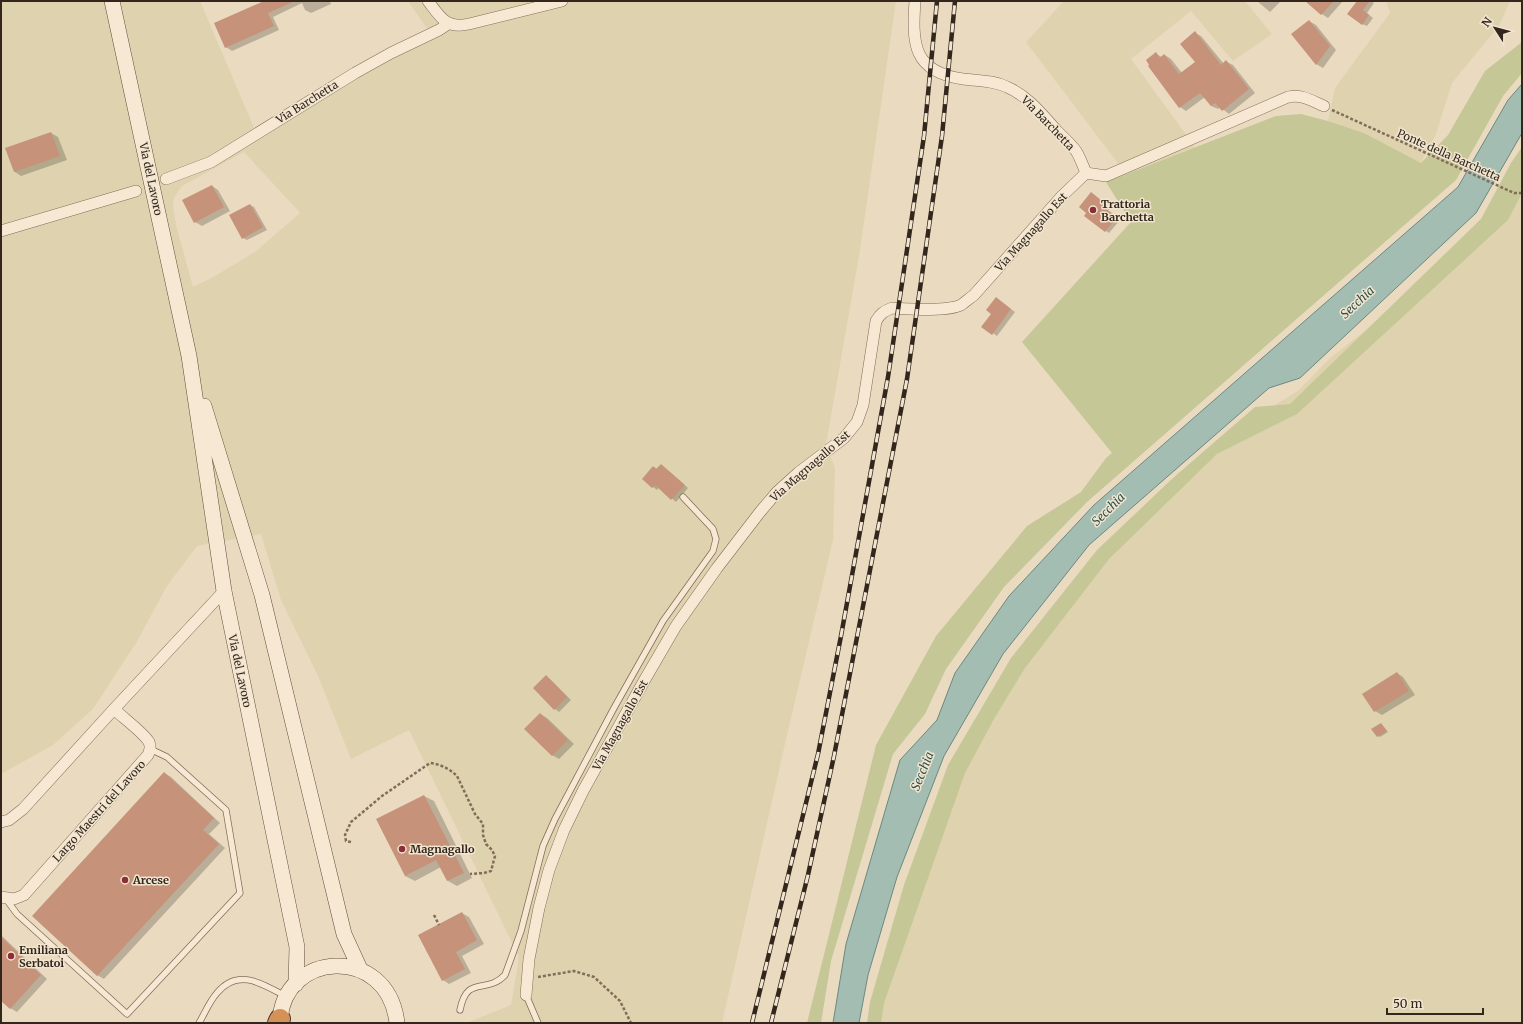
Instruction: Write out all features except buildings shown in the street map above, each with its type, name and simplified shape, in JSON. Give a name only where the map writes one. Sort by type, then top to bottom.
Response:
[{"type":"main road","name":"Via del Lavoro","points":[[112,1],[189,356],[224,592],[297,947],[296,984]]},
{"type":"main road","name":"Via del Lavoro","points":[[189,356],[262,596],[344,934],[360,969]]},
{"type":"main road","points":[[279,1022],[287,997],[296,984],[308,974],[321,968],[341,965],[360,969],[375,978],[387,991],[392,1001],[396,1012],[397,1023]]},
{"type":"street","points":[[428,1],[437,14],[448,24],[454,26],[461,26],[562,1]]},
{"type":"street","name":"Via Barchetta","points":[[915,1],[914,40],[923,61],[934,70],[961,79],[995,82],[1018,92],[1028,100],[1076,151],[1086,173]]},
{"type":"street","name":"Via Barchetta","points":[[166,179],[211,162],[354,73],[448,24]]},
{"type":"street","points":[[1086,173],[1106,176],[1288,97],[1304,97],[1324,106]]},
{"type":"street","name":"Via Magnagallo Est","points":[[526,995],[530,959],[539,908],[564,830],[584,791],[672,633],[717,568],[777,492],[798,473],[844,438],[857,422],[863,405],[876,321],[880,314],[892,308],[928,309],[954,307],[968,300],[986,283],[1062,196],[1086,173]]},
{"type":"street","points":[[1,231],[136,191]]},
{"type":"street","points":[[1,822],[9,820],[22,809],[224,592]]},
{"type":"street","name":"Largo Maestri del Lavoro","points":[[3,897],[14,900],[24,895],[144,761],[150,749],[149,743],[144,736],[114,709]]},
{"type":"lane","points":[[460,1010],[462,999],[466,992],[471,988],[496,982],[505,975],[521,931],[543,846],[555,819],[614,708],[663,621],[713,551],[716,539],[713,530],[683,497]]},
{"type":"lane","points":[[3,897],[17,914],[127,1014],[240,892],[226,810],[167,757],[150,749]]},
{"type":"lane","points":[[199,1023],[216,994],[227,984],[233,981],[240,979],[254,981],[287,997]]},
{"type":"lane","points":[[526,995],[538,1023]]},
{"type":"path","name":"Ponte della Barchetta","points":[[1324,106],[1514,193],[1522,193]]},
{"type":"path","points":[[351,842],[346,841],[345,835],[351,822],[382,796],[430,763],[436,764],[453,771],[458,776],[475,814],[483,824],[483,836],[486,844],[495,856],[491,871],[470,874]]},
{"type":"path","points":[[434,915],[438,924]]},
{"type":"path","points":[[527,980],[574,971],[594,977],[620,1001],[631,1023]]},
{"type":"shaded area","points":[[1,1],[200,1],[255,130],[428,30],[408,1],[896,1],[860,250],[826,445],[835,468],[833,540],[722,1023],[466,1023],[511,1005],[519,957],[409,730],[351,759],[318,676],[281,600],[261,534],[197,546],[167,586],[136,643],[93,709],[53,745],[1,774]],"holes":[[[244,152],[300,213],[255,252],[215,276],[193,287],[176,225],[173,206],[174,198],[182,186]]]},
{"type":"shaded area","points":[[1064,1],[1245,1],[1272,34],[1233,61],[1191,11],[1131,59],[1195,147],[1126,174],[1026,42]]},
{"type":"shaded area","points":[[1386,1],[1510,1],[1499,26],[1452,83],[1436,134],[1421,163],[1364,133],[1328,121],[1335,88],[1390,13]]},
{"type":"shaded area","points":[[1522,189],[1522,1023],[870,1023],[973,738],[1104,554],[1267,410],[1299,390],[1329,359],[1376,322]]},
{"type":"green space","points":[[1522,42],[1522,73],[1503,96],[1456,180],[1087,502],[1004,587],[946,669],[925,714],[893,754],[831,961],[821,1023],[807,1023],[876,745],[936,636],[1027,526],[1081,492],[1106,458],[1112,453],[1022,342],[1131,222],[1106,182],[1276,116],[1301,114],[1364,133],[1421,163],[1448,135],[1485,71]]},
{"type":"green space","points":[[1522,147],[1522,193],[1508,220],[1297,414],[1217,454],[1109,559],[1025,668],[994,719],[965,773],[884,1003],[881,1023],[867,1023],[870,1002],[904,885],[948,765],[1011,658],[1097,550],[1173,478],[1255,407],[1290,404],[1481,219],[1511,163]]},
{"type":"water","name":"Secchia","points":[[1522,84],[1522,133],[1476,213],[1300,378],[1269,388],[1089,545],[1003,654],[944,756],[897,877],[868,975],[859,1023],[833,1023],[846,944],[900,760],[937,720],[955,673],[1009,596],[1094,505],[1458,187],[1508,100]]},
{"type":"railway","points":[[752,1023],[818,754],[888,377],[924,136],[937,1]]},
{"type":"railway","points":[[771,1023],[808,875],[834,756],[907,379],[942,136],[955,1]]},
{"type":"place","name":"Trattoria Barchetta","points":[[1093,210]]},
{"type":"place","name":"Magnagallo","points":[[402,849]]},
{"type":"place","name":"Arcese","points":[[125,880]]},
{"type":"place","name":"Emiliana Serbatoi","points":[[11,956]]}]
